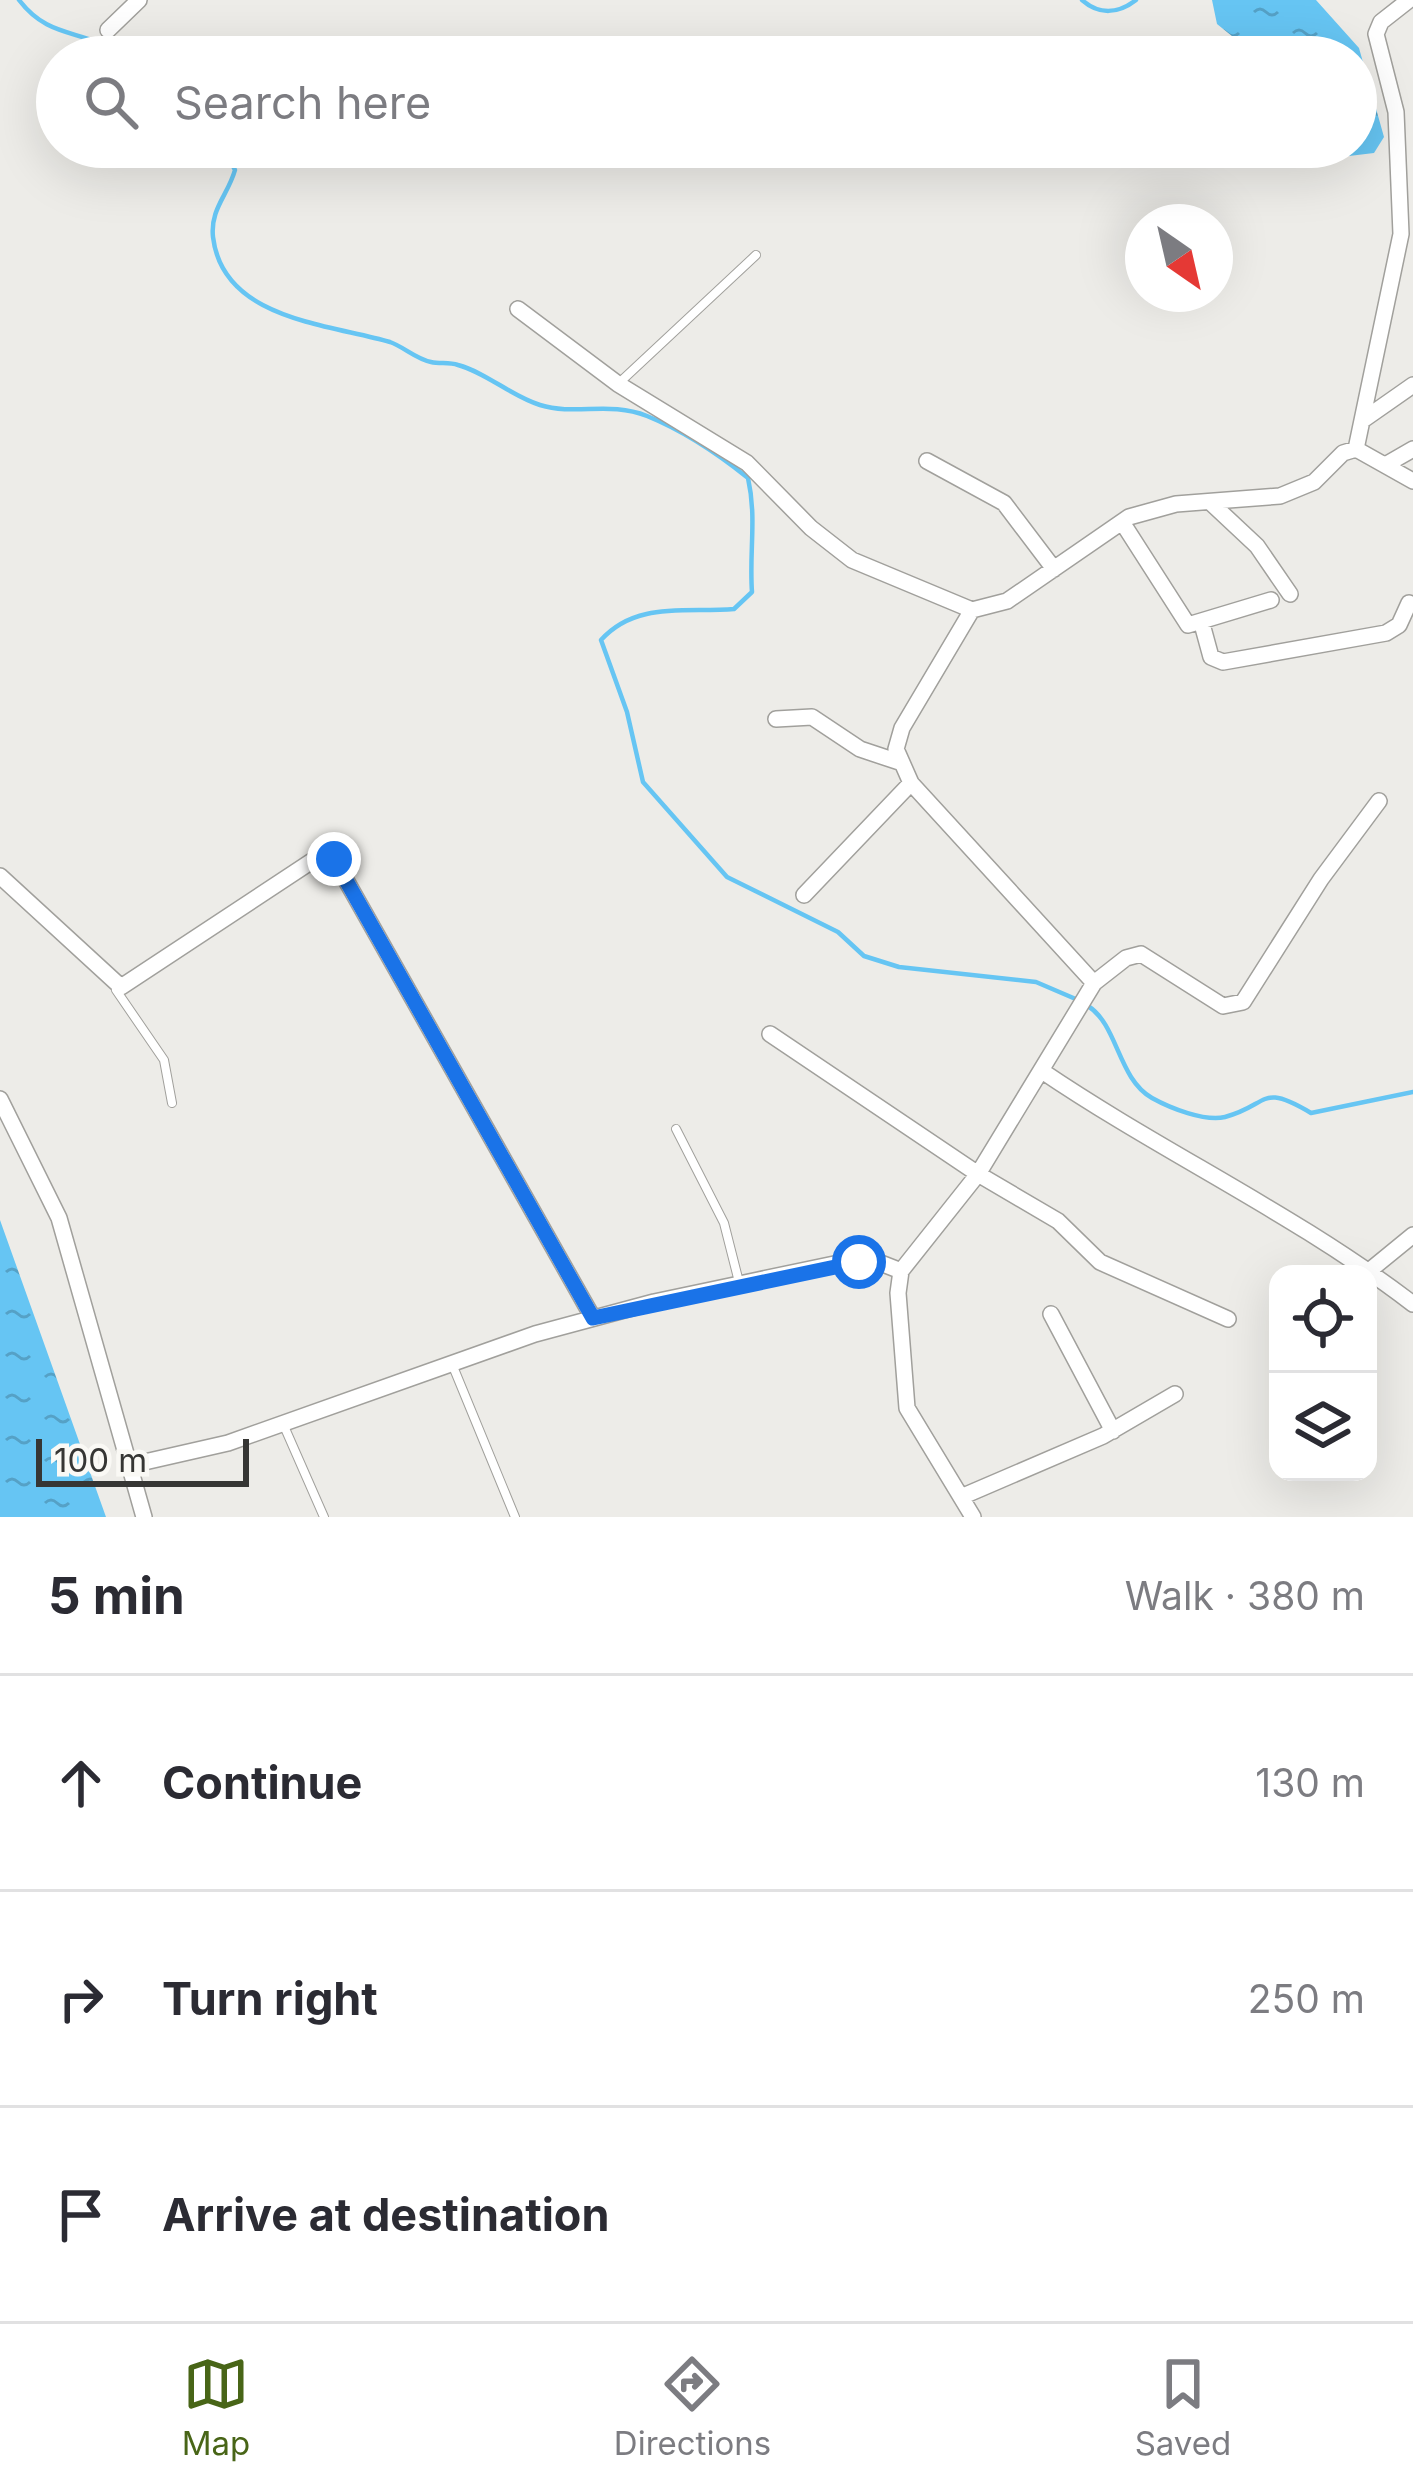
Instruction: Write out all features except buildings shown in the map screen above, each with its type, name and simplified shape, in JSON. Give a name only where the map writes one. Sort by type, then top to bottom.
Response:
[{"type":"street","points":[[108,30],[139,0]]},
{"type":"street","points":[[1377,36],[1381,22],[1409,0]]},
{"type":"street","points":[[518,309],[618,384],[747,463],[811,528],[852,560],[972,610],[1007,601],[1122,522],[1153,507],[1296,491],[1356,449],[1400,251],[1405,111],[1377,37]]},
{"type":"street","points":[[1363,420],[1413,385]]},
{"type":"street","points":[[1356,449],[1413,481]]},
{"type":"street","points":[[1387,464],[1413,449]]},
{"type":"street","points":[[927,460],[1004,503],[1054,569]]},
{"type":"street","points":[[1210,502],[1257,546],[1290,593]]},
{"type":"street","points":[[1122,522],[1184,622],[1202,624],[1270,600]]},
{"type":"street","points":[[1202,624],[1210,657],[1223,662],[1386,633],[1399,625],[1412,606]]},
{"type":"street","points":[[972,610],[902,728],[898,763],[910,783],[1090,989]]},
{"type":"street","points":[[776,719],[812,717],[860,749],[898,763]]},
{"type":"street","points":[[804,895],[910,783]]},
{"type":"street","points":[[973,1517],[908,1408],[898,1293],[902,1271],[978,1174],[1090,989],[1141,954],[1223,1006],[1243,1002],[1321,879],[1379,801]]},
{"type":"street","points":[[0,876],[112,984],[133,982],[315,859],[334,859],[593,1318]]},
{"type":"street","points":[[770,1034],[978,1174],[1058,1221],[1100,1262],[1228,1319]]},
{"type":"street","points":[[1042,1071],[1359,1265]]},
{"type":"street","points":[[0,1099],[59,1218],[144,1517]]},
{"type":"street","points":[[1376,1265],[1413,1235]]},
{"type":"street","points":[[127,1466],[284,1426],[593,1318],[739,1283],[859,1262],[902,1271]]},
{"type":"street","points":[[1377,1277],[1413,1304]]},
{"type":"street","points":[[1051,1313],[1113,1431]]},
{"type":"street","points":[[961,1496],[1113,1431],[1175,1394]]},
{"type":"lane","points":[[618,384],[756,255]]},
{"type":"lane","points":[[112,984],[164,1060],[172,1103]]},
{"type":"lane","points":[[676,1129],[724,1223],[739,1283]]},
{"type":"lane","points":[[452,1364],[515,1517]]},
{"type":"lane","points":[[284,1426],[324,1517]]},
{"type":"water","points":[[1212,0],[1316,0],[1348,36],[1232,36],[1217,24]]},
{"type":"water","points":[[1377,112],[1384,137],[1377,148]]},
{"type":"water","points":[[0,1220],[106,1517],[0,1517]]},
{"type":"waterway","points":[[19,0],[43,22],[79,36]]},
{"type":"waterway","points":[[1082,0],[1109,11],[1136,0]]},
{"type":"waterway","points":[[234,168],[217,210],[213,237],[221,265],[236,286],[257,302],[310,323],[390,342],[434,363],[469,369],[540,405],[647,416],[700,444],[748,478],[752,592],[734,609],[680,610],[630,619],[601,640],[627,712],[643,782],[727,877],[838,932],[864,956],[899,967],[1036,982],[1078,1000]]},
{"type":"waterway","points":[[1088,1006],[1106,1026],[1141,1089],[1159,1102],[1198,1116],[1225,1117],[1273,1097],[1311,1113],[1413,1092]]},
{"type":"route","points":[[334,859],[593,1318],[739,1283],[859,1262]]}]
